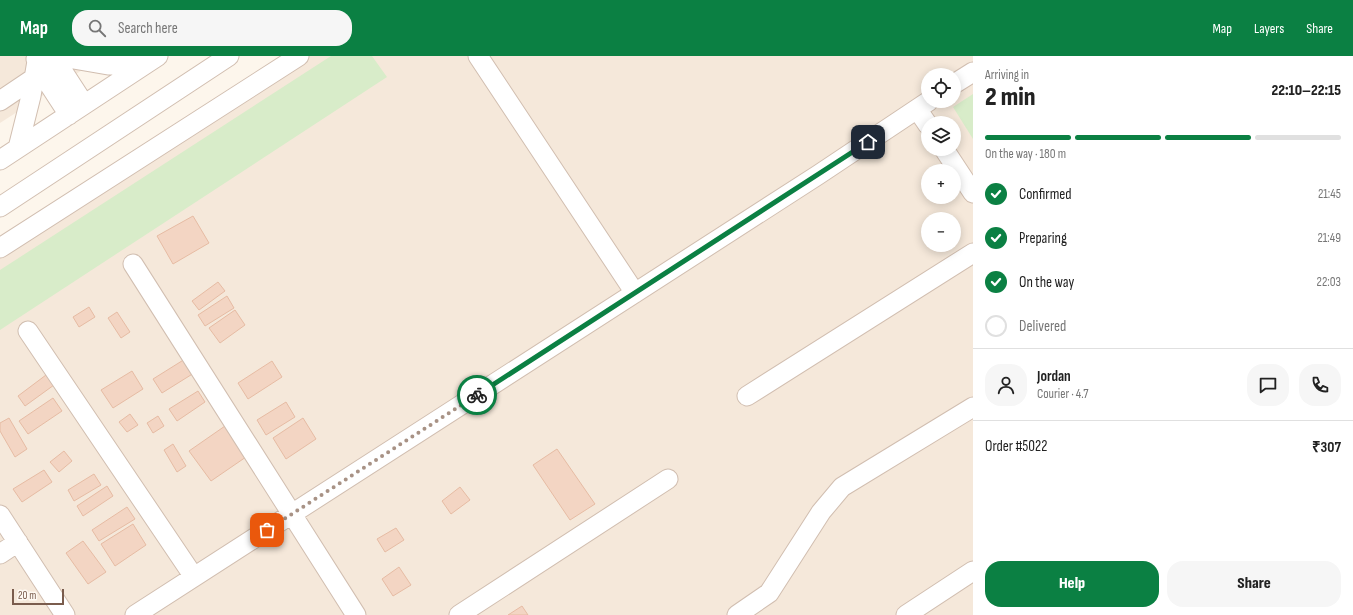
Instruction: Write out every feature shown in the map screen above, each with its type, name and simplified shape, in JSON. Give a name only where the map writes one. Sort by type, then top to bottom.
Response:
[{"type":"street","points":[[56,56],[108,65],[151,61]]},
{"type":"street","points":[[0,207],[229,56]]},
{"type":"street","points":[[0,248],[299,56]]},
{"type":"street","points":[[478,56],[635,293]]},
{"type":"street","points":[[0,160],[151,61]]},
{"type":"street","points":[[39,63],[41,72],[76,109]]},
{"type":"street","points":[[0,101],[39,63]]},
{"type":"street","points":[[18,148],[39,63]]},
{"type":"street","points":[[961,80],[973,72]]},
{"type":"street","points":[[135,615],[818,175],[921,106]]},
{"type":"street","points":[[949,156],[973,193]]},
{"type":"street","points":[[747,396],[973,253]]},
{"type":"street","points":[[133,264],[356,615]]},
{"type":"street","points":[[28,331],[194,577]]},
{"type":"street","points":[[737,615],[769,593],[821,512],[842,487],[973,407]]},
{"type":"street","points":[[459,615],[668,479]]},
{"type":"street","points":[[0,516],[65,615]]},
{"type":"street","points":[[0,554],[18,542]]},
{"type":"street","points":[[906,615],[973,571]]},
{"type":"shaded area","points":[[0,56],[104,56],[0,123]]},
{"type":"shaded area","points":[[282,56],[973,56],[973,615],[0,615],[0,240]]},
{"type":"green space","points":[[331,56],[372,56],[387,77],[0,330],[0,270]]},
{"type":"green space","points":[[973,94],[973,139],[961,120],[961,116],[959,116],[954,108],[961,108],[961,102]]},
{"type":"building","points":[[193,216],[209,243],[173,264],[157,236]]},
{"type":"building","points":[[218,282],[225,291],[199,310],[192,301]]},
{"type":"building","points":[[227,296],[234,308],[205,326],[198,315]]},
{"type":"building","points":[[89,307],[95,317],[79,327],[73,317]]},
{"type":"building","points":[[235,310],[245,325],[220,343],[209,328]]},
{"type":"building","points":[[117,312],[130,332],[121,338],[108,318]]},
{"type":"building","points":[[185,359],[194,373],[162,393],[153,379]]},
{"type":"building","points":[[272,361],[282,377],[248,399],[238,383]]},
{"type":"building","points":[[132,371],[143,389],[113,408],[101,390]]},
{"type":"building","points":[[46,375],[54,385],[25,406],[18,396]]},
{"type":"building","points":[[198,391],[205,402],[177,421],[169,409]]},
{"type":"building","points":[[53,398],[62,411],[28,434],[19,421]]},
{"type":"building","points":[[286,402],[295,417],[266,435],[257,420]]},
{"type":"building","points":[[130,414],[138,425],[127,432],[119,422]]},
{"type":"building","points":[[158,416],[164,426],[153,433],[147,423]]},
{"type":"building","points":[[9,418],[27,449],[15,457],[0,431],[0,423]]},
{"type":"building","points":[[303,418],[316,439],[286,459],[273,438]]},
{"type":"building","points":[[225,426],[246,457],[211,481],[189,451]]},
{"type":"building","points":[[173,444],[186,466],[177,472],[164,450]]},
{"type":"building","points":[[557,449],[595,504],[570,520],[533,465]]},
{"type":"building","points":[[64,451],[72,461],[59,472],[50,462]]},
{"type":"building","points":[[44,470],[52,482],[22,502],[13,489]]},
{"type":"building","points":[[94,474],[101,485],[74,501],[68,490]]},
{"type":"building","points":[[107,486],[113,496],[83,516],[77,506]]},
{"type":"building","points":[[460,487],[470,500],[451,514],[442,501]]},
{"type":"building","points":[[127,507],[135,519],[99,541],[92,530]]},
{"type":"building","points":[[133,524],[146,545],[115,566],[101,544]]},
{"type":"building","points":[[396,528],[404,540],[385,552],[377,539]]},
{"type":"building","points":[[83,541],[106,572],[88,584],[66,553]]},
{"type":"building","points":[[399,567],[411,585],[393,596],[382,579]]},
{"type":"building","points":[[522,606],[528,615],[508,615]]},
{"type":"way so far","points":[[267,530],[477,395]]},
{"type":"route","points":[[477,395],[868,142]]}]
